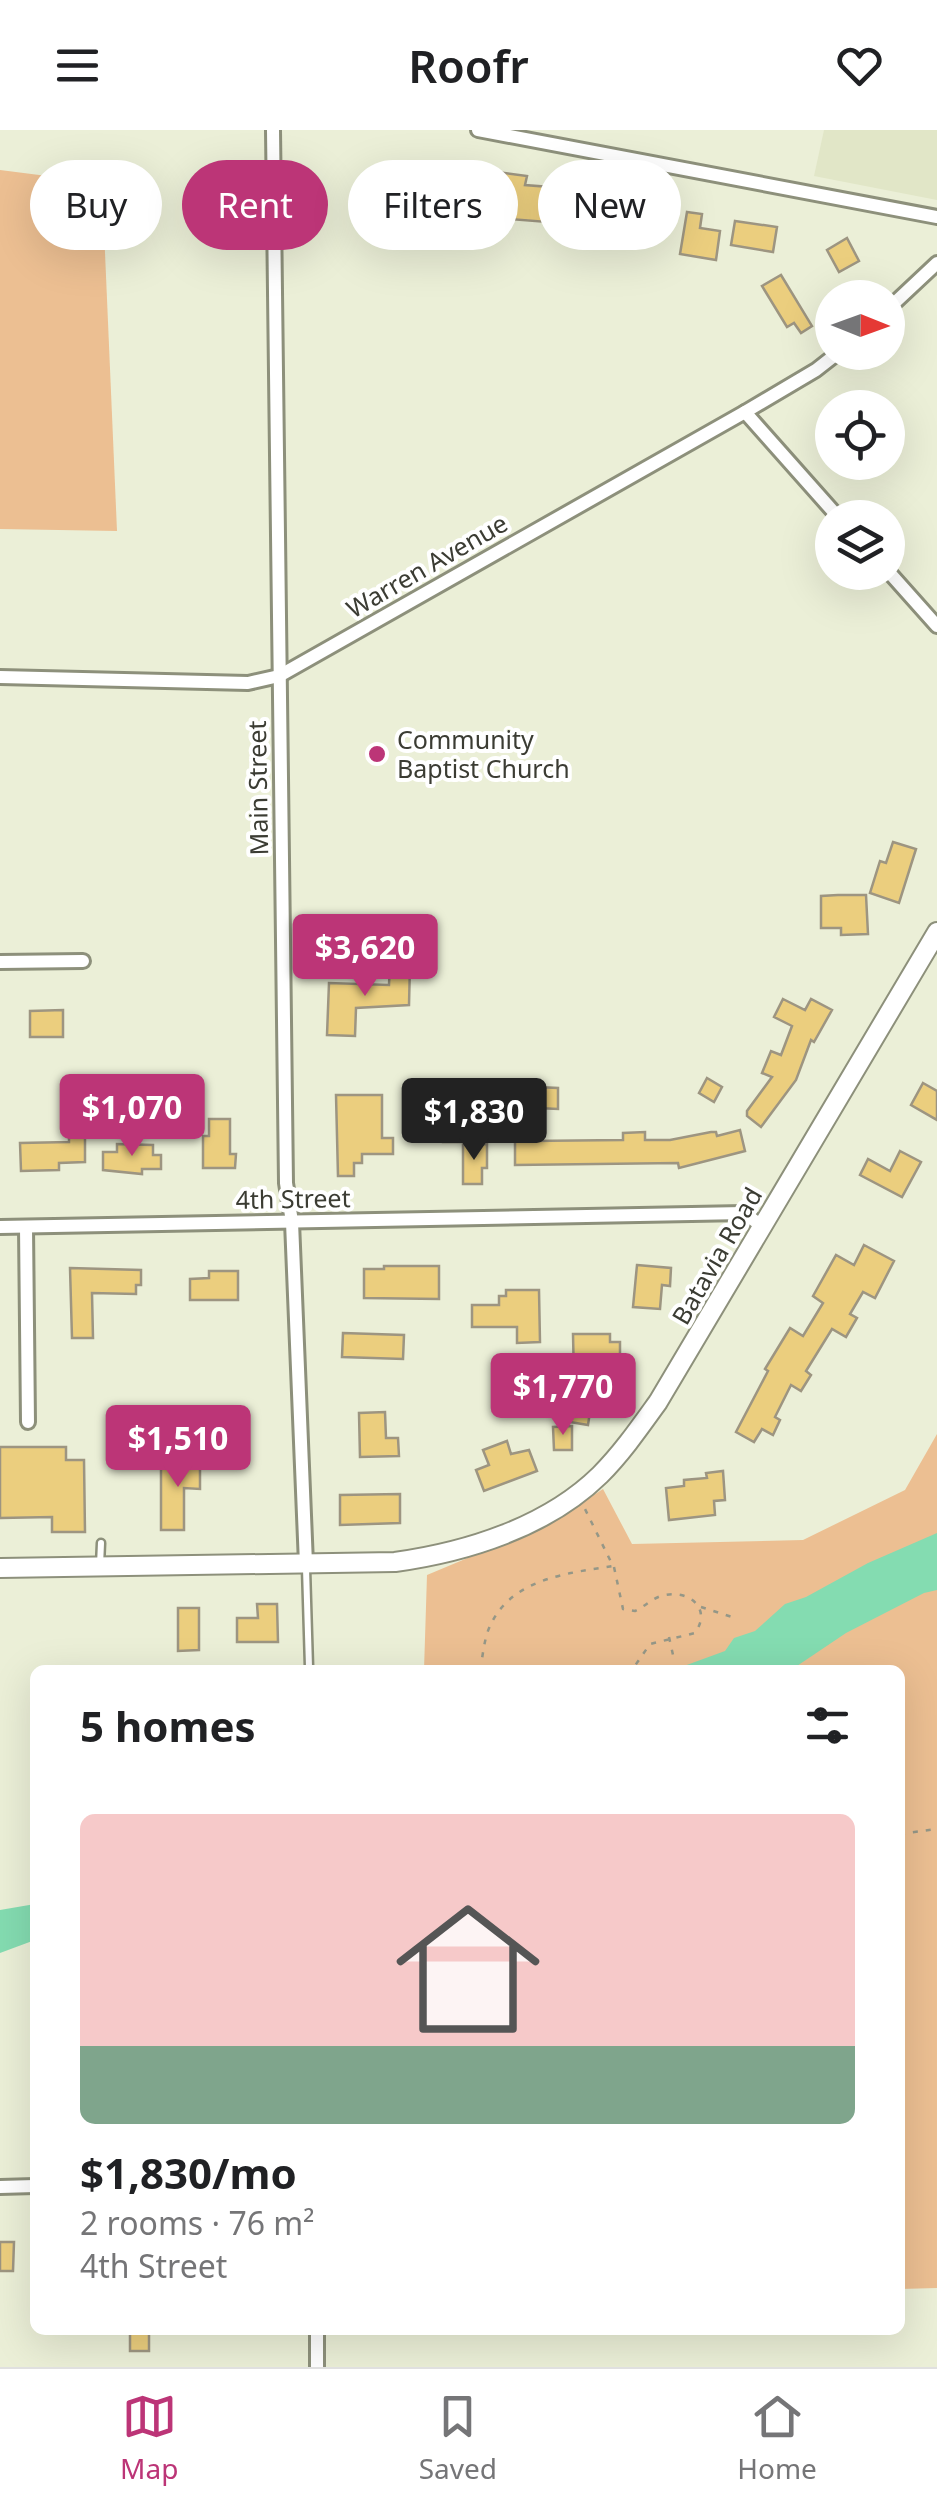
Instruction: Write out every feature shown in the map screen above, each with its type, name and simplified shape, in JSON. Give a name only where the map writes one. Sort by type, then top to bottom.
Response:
[{"type":"main road","name":"Batavia Road","points":[[0,1568],[395,1562],[484,1542],[577,1494],[600,1475],[650,1414],[937,932]]},
{"type":"street","name":"Main Street","points":[[273,130],[286,1182],[292,1222],[306,1564]]},
{"type":"street","points":[[478,130],[937,217]]},
{"type":"street","points":[[568,147],[572,130]]},
{"type":"street","points":[[905,293],[937,262]]},
{"type":"street","name":"Warren Avenue","points":[[0,678],[248,683],[279,676],[816,370]]},
{"type":"street","points":[[744,412],[824,500]]},
{"type":"street","points":[[905,590],[937,626]]},
{"type":"street","points":[[0,962],[83,961]]},
{"type":"street","name":"4th Street","points":[[0,1227],[744,1213],[763,1226]]},
{"type":"street","points":[[26,1227],[28,1422]]},
{"type":"street","points":[[0,2187],[30,2186]]},
{"type":"street","points":[[317,2335],[317,2367]]},
{"type":"lane","points":[[100,1542],[100,1566]]},
{"type":"lane","points":[[306,1564],[309,1665]]},
{"type":"path","points":[[577,1494],[614,1566],[623,1608],[636,1611],[656,1597],[669,1594],[738,1619]]},
{"type":"path","points":[[481,1665],[490,1625],[509,1598],[550,1576],[614,1566]]},
{"type":"path","points":[[635,1665],[650,1644],[695,1632],[702,1623],[701,1607]]},
{"type":"path","points":[[669,1637],[673,1655]]},
{"type":"path","points":[[905,1833],[937,1830]]},
{"type":"shaded area","points":[[824,130],[937,130],[937,200],[814,176]]},
{"type":"shaded area","points":[[0,170],[30,174],[30,250],[105,250],[117,531],[0,529]]},
{"type":"shaded area","points":[[937,1434],[937,2288],[905,2289],[905,1665],[424,1665],[427,1575],[549,1524],[603,1489],[632,1544],[803,1540],[905,1490]]},
{"type":"shaded area","points":[[937,1533],[937,1590],[846,1633],[798,1665],[687,1665],[725,1651],[734,1638],[755,1631],[785,1604],[806,1597],[868,1563]]},
{"type":"shaded area","points":[[30,1905],[30,1942],[0,1953],[0,1910]]},
{"type":"building","points":[[518,175],[527,176],[525,185],[538,186],[538,221],[518,220]]},
{"type":"building","points":[[687,212],[702,214],[700,228],[720,231],[716,260],[680,254]]},
{"type":"building","points":[[735,221],[777,227],[773,252],[731,245]]},
{"type":"building","points":[[847,238],[859,261],[839,272],[827,250]]},
{"type":"building","points":[[781,275],[812,326],[801,333],[794,323],[787,327],[762,286]]},
{"type":"building","points":[[893,842],[916,849],[899,903],[870,893],[880,861],[886,863]]},
{"type":"building","points":[[866,895],[868,934],[841,935],[841,928],[821,928],[821,896]]},
{"type":"building","points":[[390,963],[410,964],[409,1005],[356,1008],[355,1036],[327,1035],[329,983],[389,985]]},
{"type":"building","points":[[783,999],[805,1010],[811,999],[832,1010],[814,1042],[811,1040],[796,1080],[761,1127],[747,1116],[747,1111],[772,1077],[762,1073],[771,1051],[781,1055],[792,1026],[774,1017]]},
{"type":"building","points":[[63,1010],[63,1037],[30,1037],[30,1011]]},
{"type":"building","points":[[707,1078],[722,1087],[714,1102],[699,1093]]},
{"type":"building","points":[[923,1083],[937,1091],[937,1120],[911,1105]]},
{"type":"building","points":[[537,1087],[558,1088],[558,1109],[537,1108]]},
{"type":"building","points":[[336,1095],[382,1095],[382,1138],[393,1138],[393,1154],[362,1154],[362,1163],[354,1163],[354,1176],[338,1176]]},
{"type":"building","points":[[462,1106],[462,1142],[443,1142],[442,1107]]},
{"type":"building","points":[[209,1119],[230,1119],[230,1154],[236,1154],[235,1168],[203,1168],[203,1136],[209,1136]]},
{"type":"building","points":[[740,1130],[745,1151],[679,1168],[678,1163],[515,1165],[515,1134],[529,1134],[529,1141],[623,1140],[623,1133],[645,1132],[645,1140],[670,1140]]},
{"type":"building","points":[[85,1134],[85,1162],[59,1163],[59,1170],[21,1171],[20,1143],[69,1142],[69,1135]]},
{"type":"building","points":[[117,1144],[153,1145],[153,1155],[161,1155],[161,1169],[142,1169],[142,1174],[103,1170],[103,1152],[117,1152]]},
{"type":"building","points":[[487,1144],[482,1184],[463,1184],[463,1145]]},
{"type":"building","points":[[900,1151],[921,1162],[902,1197],[860,1175],[868,1159],[890,1171]]},
{"type":"building","points":[[864,1245],[894,1261],[875,1298],[863,1292],[850,1314],[857,1318],[846,1337],[832,1329],[806,1371],[811,1375],[801,1391],[791,1385],[775,1417],[780,1420],[773,1435],[762,1429],[754,1442],[736,1432],[768,1371],[765,1369],[790,1328],[803,1336],[823,1303],[813,1296],[836,1255],[854,1265]]},
{"type":"building","points":[[637,1265],[671,1268],[670,1286],[662,1285],[660,1309],[633,1307]]},
{"type":"building","points":[[439,1266],[439,1299],[364,1298],[364,1269]]},
{"type":"building","points":[[70,1268],[141,1270],[141,1285],[136,1285],[136,1294],[92,1293],[93,1338],[72,1338]]},
{"type":"building","points":[[209,1271],[238,1271],[238,1300],[190,1300],[190,1279],[209,1278]]},
{"type":"building","points":[[506,1290],[539,1290],[540,1342],[517,1343],[517,1327],[472,1327],[472,1305],[499,1305],[499,1296],[506,1296]]},
{"type":"building","points":[[343,1333],[404,1335],[403,1359],[342,1357]]},
{"type":"building","points":[[573,1334],[610,1334],[610,1342],[620,1342],[620,1366],[597,1366],[588,1425],[564,1421],[570,1380],[574,1380]]},
{"type":"building","points":[[385,1412],[386,1438],[398,1438],[399,1456],[360,1457],[359,1413]]},
{"type":"building","points":[[572,1426],[572,1450],[554,1450],[553,1427]]},
{"type":"building","points":[[507,1441],[511,1454],[529,1450],[537,1471],[484,1491],[476,1470],[489,1465],[483,1450]]},
{"type":"building","points":[[0,1447],[66,1447],[66,1460],[84,1460],[85,1532],[52,1532],[52,1517],[0,1518]]},
{"type":"building","points":[[173,1456],[200,1456],[200,1489],[184,1488],[184,1530],[161,1530],[161,1468],[173,1468]]},
{"type":"building","points":[[723,1471],[725,1500],[714,1501],[715,1515],[669,1520],[666,1488],[684,1486],[684,1480],[707,1478],[706,1473]]},
{"type":"building","points":[[400,1494],[400,1523],[340,1525],[340,1495]]},
{"type":"building","points":[[257,1604],[277,1604],[278,1642],[237,1642],[237,1618],[258,1618]]},
{"type":"building","points":[[178,1608],[199,1608],[199,1650],[178,1651]]},
{"type":"building","points":[[0,2242],[14,2242],[13,2271],[0,2271]]},
{"type":"building","points":[[130,2335],[149,2335],[149,2351],[130,2351]]},
{"type":"place","name":"Community Baptist Church","points":[[377,754]]}]
